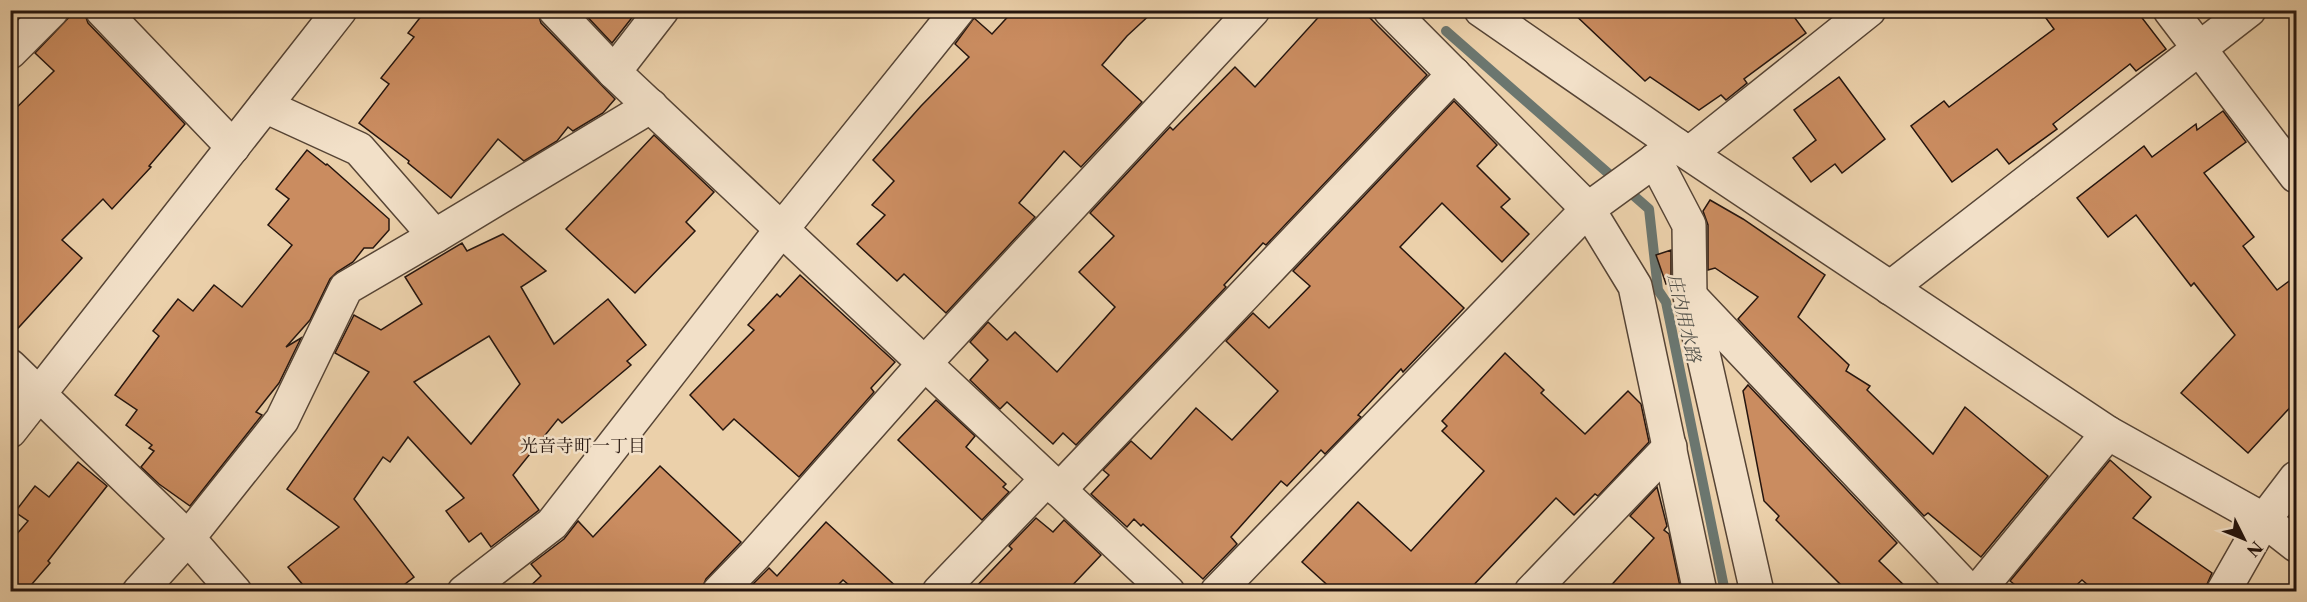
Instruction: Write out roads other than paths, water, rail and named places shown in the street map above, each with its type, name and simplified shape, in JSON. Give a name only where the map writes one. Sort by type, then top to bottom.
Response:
[{"type":"street","points":[[10,52],[52,10]]},
{"type":"street","points":[[102,10],[233,147]]},
{"type":"street","points":[[10,431],[340,10]]},
{"type":"street","points":[[555,10],[614,72],[1168,591]]},
{"type":"street","points":[[614,72],[662,10]]},
{"type":"street","points":[[464,591],[552,524],[781,230],[958,10]]},
{"type":"street","points":[[719,591],[754,556],[924,364],[1254,10]]},
{"type":"street","points":[[1390,10],[1454,74],[1598,202],[1635,286],[1700,591]]},
{"type":"street","points":[[1481,10],[1667,156],[1890,288],[2108,434],[2264,520],[2296,545]]},
{"type":"street","points":[[1218,591],[1598,202],[1667,156],[1869,10]]},
{"type":"street","points":[[2170,10],[2291,158]]},
{"type":"street","points":[[1890,288],[2249,10]]},
{"type":"street","points":[[939,591],[1053,485],[1454,74]]},
{"type":"street","points":[[264,106],[359,149],[435,236]]},
{"type":"street","points":[[140,591],[188,538],[282,420],[345,288],[651,106]]},
{"type":"street","points":[[1667,156],[1689,225],[1690,296],[1758,591]]},
{"type":"street","points":[[1690,296],[1970,591]]},
{"type":"street","points":[[10,366],[188,538],[235,591]]},
{"type":"street","points":[[1977,591],[2108,434]]},
{"type":"street","points":[[1531,591],[1670,447]]},
{"type":"street","points":[[2223,591],[2264,520],[2296,478]]},
{"type":"waterway","name":"庄内用水路","points":[[1446,31],[1649,209],[1658,290],[1666,302],[1725,592]]},
{"type":"district","name":"光音寺町一丁目","points":[[583,446]]}]
